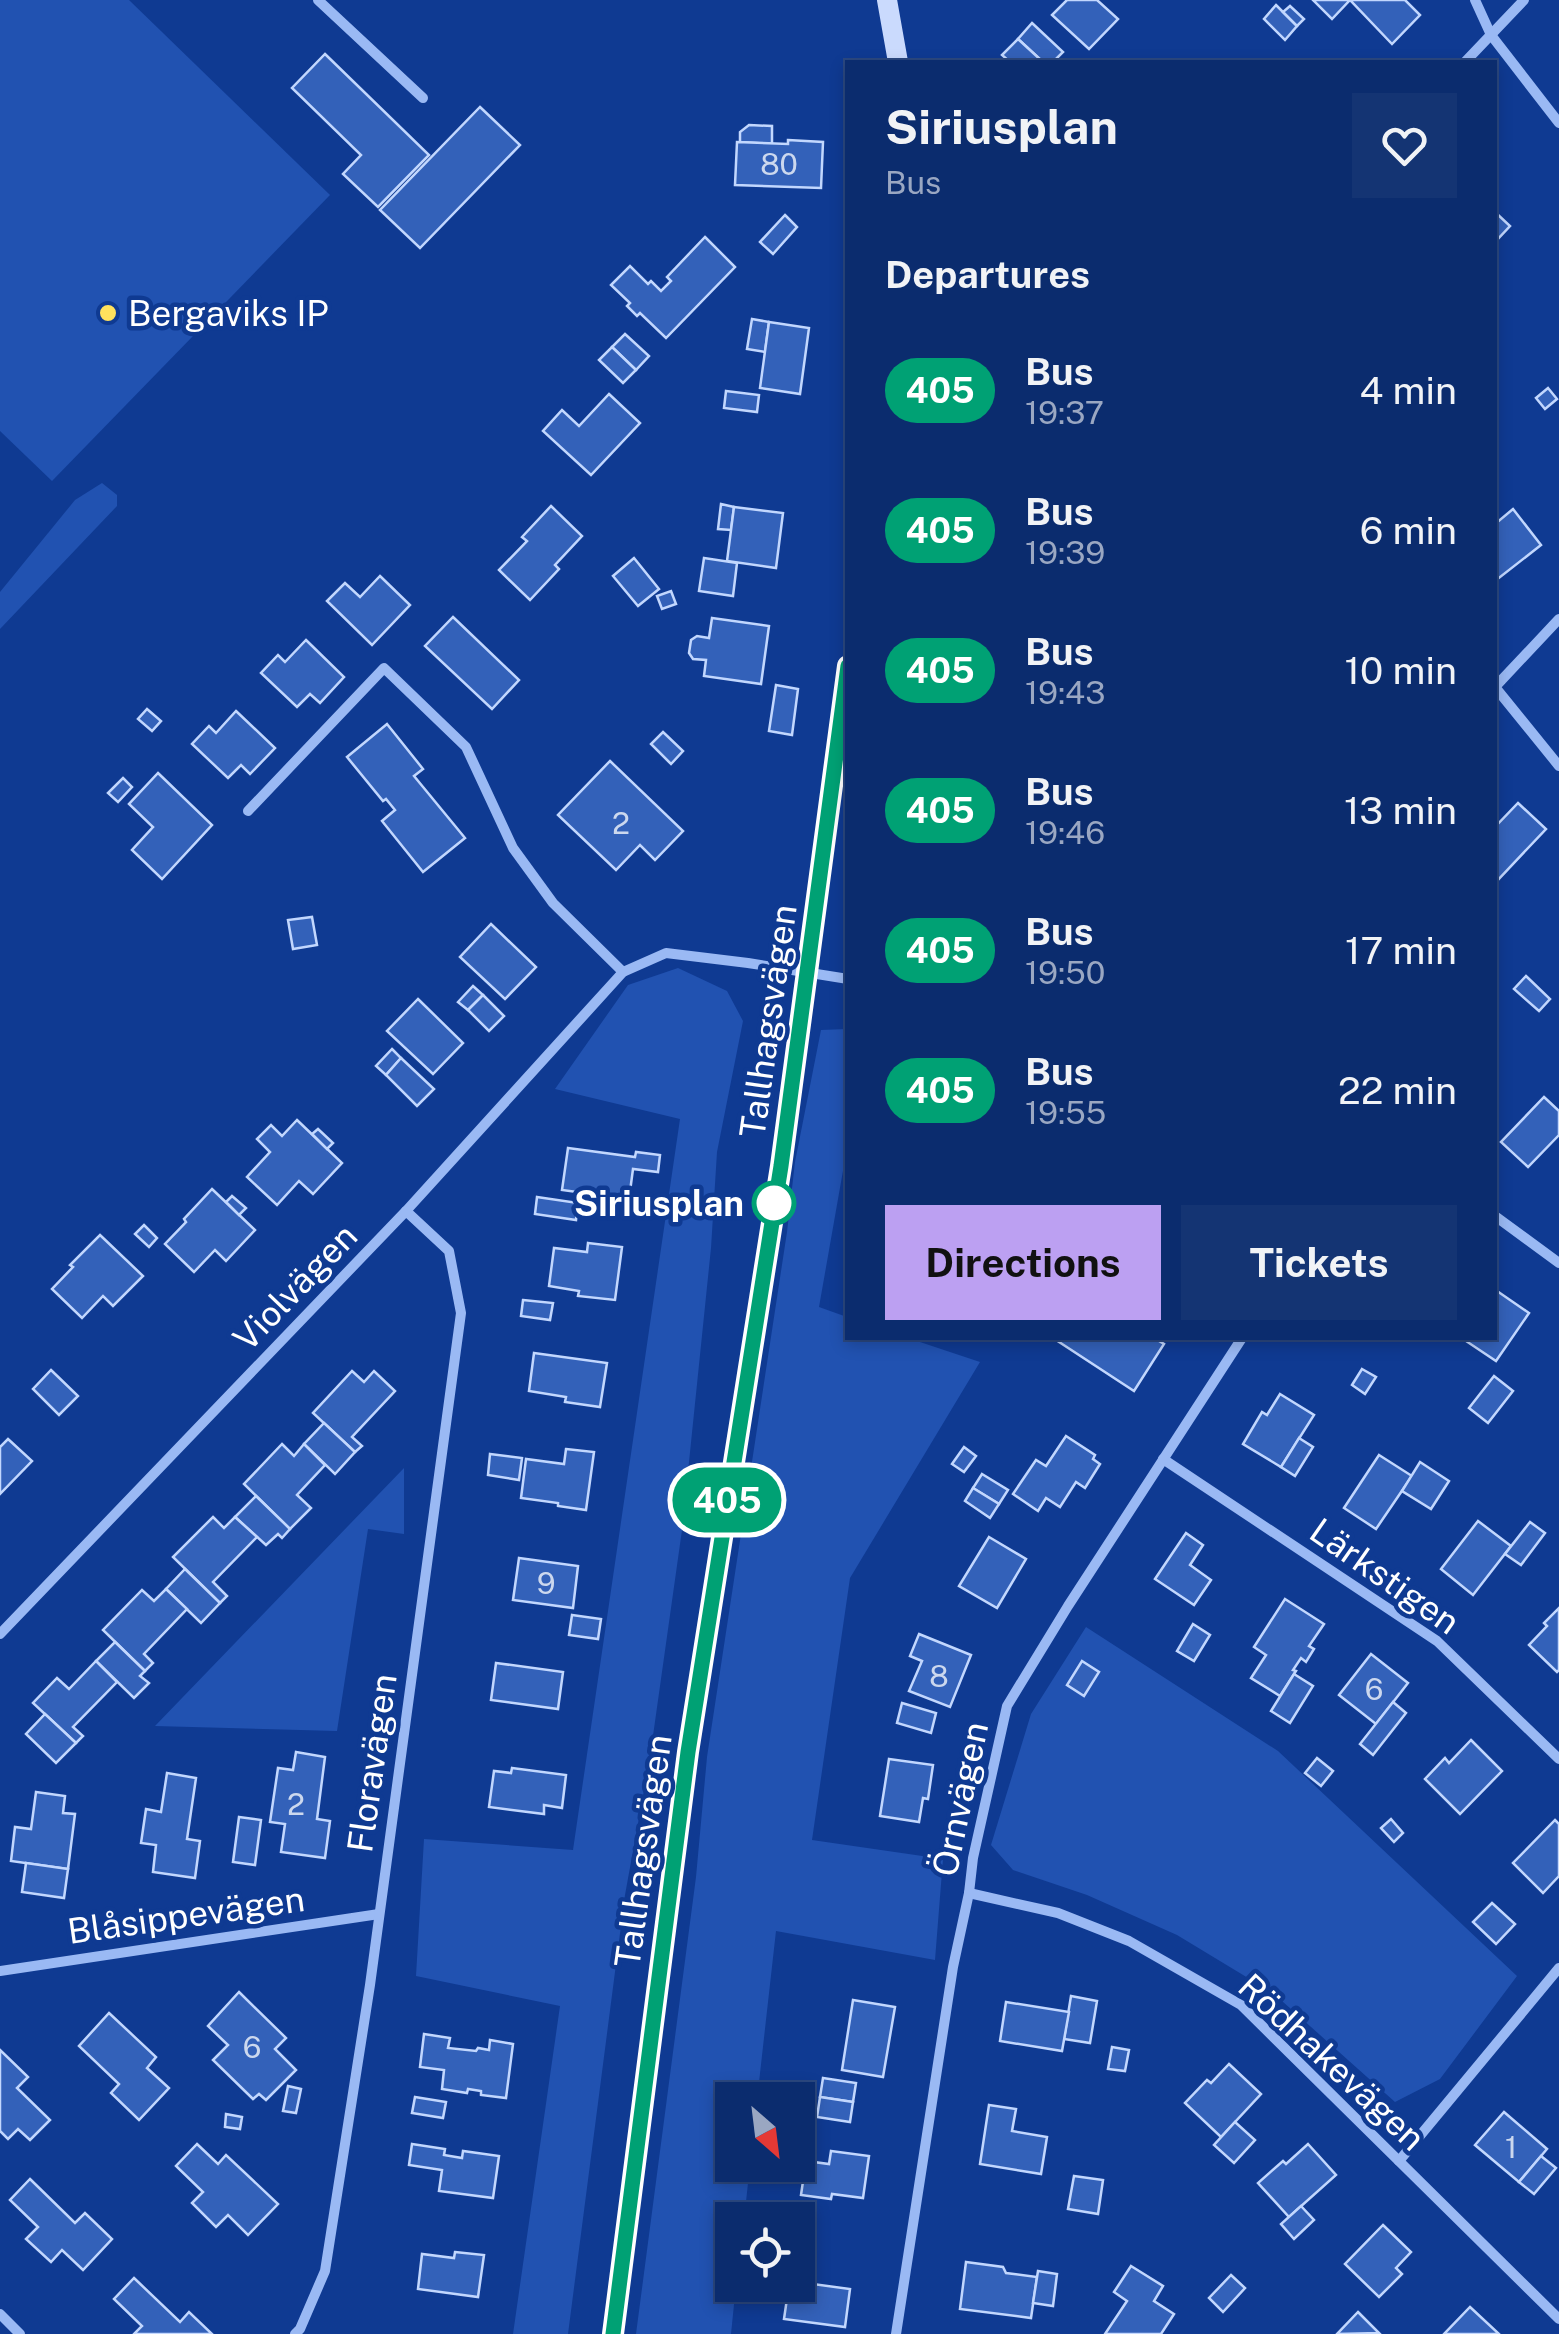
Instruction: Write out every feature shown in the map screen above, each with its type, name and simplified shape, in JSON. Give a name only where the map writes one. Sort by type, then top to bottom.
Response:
[{"type":"main road","points":[[887,0],[898,60]]},
{"type":"main road","name":"Tallhagsvägen","points":[[613,2334],[688,1752],[781,1166],[845,688]]},
{"type":"street","points":[[318,0],[423,98]]},
{"type":"street","points":[[1474,0],[1491,35],[1559,123]]},
{"type":"street","points":[[1467,60],[1524,0]]},
{"type":"street","points":[[1497,685],[1559,620]]},
{"type":"street","points":[[248,811],[384,668],[466,747],[513,848],[553,903],[623,972]]},
{"type":"street","points":[[1497,689],[1559,766]]},
{"type":"street","name":"Violvägen","points":[[0,1634],[406,1211],[623,972],[666,953],[845,979]]},
{"type":"street","name":"Floravägen","points":[[295,2334],[325,2271],[380,1914],[461,1313],[449,1252],[406,1211]]},
{"type":"street","points":[[1497,1218],[1559,1264]]},
{"type":"street","name":"Örnvägen","points":[[896,2334],[953,1967],[1007,1706],[1241,1340]]},
{"type":"street","name":"Lärkstigen","points":[[1163,1460],[1437,1641],[1559,1758]]},
{"type":"street","name":"Rödhakevägen","points":[[969,1893],[1058,1913],[1129,1941],[1241,2005],[1559,2319]]},
{"type":"street","name":"Blåsippevägen","points":[[0,1971],[380,1914]]},
{"type":"street","points":[[1399,2161],[1559,1968]]},
{"type":"street","points":[[0,2314],[20,2334]]},
{"type":"shaded area","name":"Bergaviks IP","points":[[0,0],[129,0],[330,195],[52,481],[0,431]]},
{"type":"shaded area","points":[[102,483],[117,495],[117,506],[0,629],[0,592],[75,500]]},
{"type":"shaded area","points":[[678,968],[727,991],[743,1021],[717,1152],[682,1530],[650,1757],[625,1895],[568,2334],[513,2334],[560,2006],[416,1976],[424,1839],[573,1850],[680,1119],[555,1089],[628,985]]},
{"type":"shaded area","points":[[845,1029],[845,1159],[819,1307],[845,1316],[845,1340],[914,1340],[980,1362],[850,1578],[812,1840],[943,1859],[935,1960],[776,1931],[759,2082],[715,2082],[715,2182],[748,2182],[746,2202],[715,2202],[715,2302],[734,2302],[731,2334],[636,2334],[696,1877],[707,1757],[795,1162],[821,1030]]},
{"type":"shaded area","points":[[404,1468],[404,1534],[368,1529],[337,1731],[155,1726]]},
{"type":"shaded area","points":[[1086,1627],[1278,1751],[1517,1976],[1440,2079],[1395,2102],[1273,1993],[1177,1935],[1087,1895],[1013,1870],[991,1845],[1031,1714]]},
{"type":"building","points":[[1067,0],[1097,0],[1118,19],[1089,49],[1052,15]]},
{"type":"building","points":[[1313,0],[1348,0],[1349,1],[1332,19]]},
{"type":"building","points":[[1350,0],[1405,0],[1420,15],[1392,44]]},
{"type":"building","points":[[1276,5],[1297,26],[1285,40],[1264,19]]},
{"type":"building","points":[[1290,6],[1304,19],[1297,26],[1283,12]]},
{"type":"building","points":[[1032,23],[1063,52],[1055,60],[1041,60],[1018,39]]},
{"type":"building","points":[[1018,39],[1041,60],[1008,60],[1002,55]]},
{"type":"building","points":[[325,54],[429,155],[378,207],[343,174],[361,155],[292,88]]},
{"type":"building","points":[[480,107],[520,145],[420,248],[380,210]]},
{"type":"building","points":[[749,125],[772,126],[772,144],[740,142],[740,132]]},
{"type":"building","points":[[788,140],[823,142],[821,188],[735,185],[737,142],[788,144]]},
{"type":"building","points":[[1497,214],[1510,226],[1497,240]]},
{"type":"building","points":[[785,215],[797,227],[773,254],[760,242]]},
{"type":"building","points":[[705,237],[735,267],[666,338],[640,313],[637,316],[611,285],[630,266],[661,291],[671,281],[667,277]]},
{"type":"building","points":[[752,319],[769,322],[765,352],[747,349]]},
{"type":"building","points":[[769,322],[809,328],[800,394],[760,388]]},
{"type":"building","points":[[625,334],[649,356],[636,370],[612,347]]},
{"type":"building","points":[[612,347],[636,370],[623,383],[599,360]]},
{"type":"building","points":[[1548,388],[1557,399],[1545,409],[1536,398]]},
{"type":"building","points":[[726,391],[759,395],[757,412],[724,408]]},
{"type":"building","points":[[609,394],[640,423],[591,475],[543,431],[562,410],[579,426]]},
{"type":"building","points":[[721,504],[734,507],[731,530],[718,529]]},
{"type":"building","points":[[551,506],[582,536],[530,600],[499,570],[527,541],[522,537]]},
{"type":"building","points":[[734,507],[783,513],[776,568],[727,561]]},
{"type":"building","points":[[1513,509],[1541,545],[1497,579],[1497,522]]},
{"type":"building","points":[[634,558],[659,589],[638,606],[613,576]]},
{"type":"building","points":[[704,558],[737,563],[733,596],[699,591]]},
{"type":"building","points":[[380,576],[410,605],[372,645],[327,601],[345,583],[360,597]]},
{"type":"building","points":[[671,591],[676,604],[662,609],[657,596]]},
{"type":"building","points":[[453,617],[519,680],[492,709],[425,646]]},
{"type":"building","points":[[712,618],[769,626],[761,684],[704,676],[706,660],[693,659],[689,653],[691,640],[697,636],[709,638]]},
{"type":"building","points":[[306,640],[344,677],[320,703],[310,694],[297,707],[261,673],[278,655],[285,662]]},
{"type":"building","points":[[776,685],[798,689],[792,735],[769,731]]},
{"type":"building","points":[[147,709],[161,721],[152,731],[138,719]]},
{"type":"building","points":[[236,711],[275,748],[250,774],[241,765],[228,778],[192,744],[209,726],[216,733]]},
{"type":"building","points":[[387,724],[423,769],[414,776],[465,838],[423,872],[382,821],[395,810],[347,757]]},
{"type":"building","points":[[663,732],[683,751],[671,764],[651,744]]},
{"type":"building","points":[[610,761],[683,831],[655,860],[640,845],[616,870],[558,815]]},
{"type":"building","points":[[158,773],[212,825],[162,879],[132,850],[153,827],[129,804]]},
{"type":"building","points":[[123,778],[132,787],[118,802],[108,793]]},
{"type":"building","points":[[1518,803],[1546,829],[1497,881],[1497,825]]},
{"type":"building","points":[[312,917],[317,945],[293,949],[288,920]]},
{"type":"building","points":[[491,924],[536,967],[505,999],[460,957]]},
{"type":"building","points":[[1526,976],[1550,999],[1539,1011],[1514,989]]},
{"type":"building","points":[[473,986],[483,995],[468,1010],[458,1002]]},
{"type":"building","points":[[483,995],[504,1016],[489,1031],[468,1010]]},
{"type":"building","points":[[418,999],[463,1043],[433,1074],[387,1031]]},
{"type":"building","points":[[392,1049],[401,1058],[386,1075],[376,1066]]},
{"type":"building","points":[[401,1058],[434,1089],[417,1106],[386,1075]]},
{"type":"building","points":[[1544,1097],[1559,1111],[1559,1135],[1528,1167],[1501,1142]]},
{"type":"building","points":[[297,1120],[342,1163],[313,1194],[299,1181],[277,1205],[247,1177],[270,1152],[257,1139],[271,1125],[282,1136]]},
{"type":"building","points":[[318,1129],[333,1143],[327,1149],[312,1134]]},
{"type":"building","points":[[568,1148],[635,1157],[636,1152],[660,1155],[658,1172],[633,1169],[629,1199],[562,1190]]},
{"type":"building","points":[[212,1189],[255,1230],[226,1261],[215,1250],[194,1272],[165,1244]]},
{"type":"building","points":[[232,1196],[246,1208],[239,1215],[226,1202]]},
{"type":"building","points":[[537,1197],[578,1203],[576,1220],[535,1214]]},
{"type":"building","points":[[144,1225],[157,1238],[149,1247],[135,1234]]},
{"type":"building","points":[[100,1235],[143,1276],[113,1306],[103,1296],[82,1318],[52,1289]]},
{"type":"building","points":[[588,1243],[622,1247],[615,1300],[578,1296],[579,1291],[549,1286],[554,1248],[587,1252]]},
{"type":"building","points":[[1497,1291],[1529,1313],[1496,1361],[1464,1340],[1497,1340]]},
{"type":"building","points":[[523,1300],[553,1303],[550,1320],[521,1316]]},
{"type":"building","points":[[1056,1340],[1157,1340],[1164,1344],[1134,1391]]},
{"type":"building","points":[[534,1353],[607,1363],[600,1407],[529,1391]]},
{"type":"building","points":[[1362,1369],[1376,1377],[1365,1394],[1352,1385]]},
{"type":"building","points":[[51,1370],[78,1396],[59,1415],[33,1389]]},
{"type":"building","points":[[352,1371],[364,1382],[374,1371],[395,1391],[352,1437],[362,1446],[355,1452],[313,1413]]},
{"type":"building","points":[[1494,1376],[1513,1391],[1488,1423],[1469,1408]]},
{"type":"building","points":[[1280,1394],[1314,1415],[1281,1467],[1243,1444],[1262,1412],[1267,1415]]},
{"type":"building","points":[[324,1423],[355,1452],[335,1474],[304,1444]]},
{"type":"building","points":[[1066,1436],[1095,1455],[1093,1459],[1100,1464],[1085,1488],[1076,1482],[1060,1507],[1046,1498],[1038,1511],[1013,1494],[1036,1460],[1046,1466]]},
{"type":"building","points":[[1299,1438],[1313,1447],[1295,1476],[1281,1467]]},
{"type":"building","points":[[8,1439],[32,1461],[0,1494],[0,1447]]},
{"type":"building","points":[[282,1444],[294,1456],[304,1444],[325,1465],[297,1495],[311,1508],[290,1529],[244,1484]]},
{"type":"building","points":[[964,1447],[976,1456],[964,1472],[952,1464]]},
{"type":"building","points":[[566,1449],[594,1452],[586,1510],[521,1498],[526,1459],[564,1464]]},
{"type":"building","points":[[490,1454],[522,1458],[519,1480],[488,1475]]},
{"type":"building","points":[[1379,1455],[1412,1476],[1376,1529],[1344,1508]]},
{"type":"building","points":[[1420,1462],[1449,1481],[1431,1509],[1402,1491]]},
{"type":"building","points":[[982,1474],[1008,1490],[999,1504],[973,1488]]},
{"type":"building","points":[[973,1488],[999,1504],[990,1518],[965,1501]]},
{"type":"building","points":[[256,1496],[290,1529],[282,1538],[278,1534],[266,1545],[235,1517]]},
{"type":"building","points":[[213,1517],[224,1528],[235,1517],[257,1537],[213,1582],[227,1596],[220,1603],[173,1557]]},
{"type":"building","points":[[1478,1521],[1511,1546],[1473,1595],[1441,1569]]},
{"type":"building","points":[[1530,1522],[1545,1533],[1521,1565],[1505,1554]]},
{"type":"building","points":[[1186,1533],[1203,1545],[1190,1565],[1211,1580],[1194,1605],[1155,1579]]},
{"type":"building","points":[[989,1537],[1026,1559],[997,1608],[959,1586]]},
{"type":"building","points":[[519,1558],[578,1566],[573,1608],[513,1600]]},
{"type":"building","points":[[185,1569],[220,1603],[201,1623],[166,1589]]},
{"type":"building","points":[[166,1589],[187,1609],[144,1654],[153,1663],[145,1671],[103,1630],[142,1590],[154,1601]]},
{"type":"building","points":[[1285,1599],[1324,1624],[1309,1646],[1314,1649],[1306,1662],[1301,1658],[1280,1696],[1251,1678],[1266,1655],[1254,1647]]},
{"type":"building","points":[[1559,1608],[1559,1670],[1557,1672],[1529,1645]]},
{"type":"building","points":[[572,1615],[601,1619],[598,1639],[569,1635]]},
{"type":"building","points":[[1193,1624],[1210,1635],[1194,1661],[1177,1651]]},
{"type":"building","points":[[919,1634],[971,1655],[950,1707],[909,1691],[922,1661],[910,1656]]},
{"type":"building","points":[[115,1642],[145,1671],[140,1676],[149,1683],[134,1698],[96,1661]]},
{"type":"building","points":[[1371,1654],[1408,1683],[1376,1724],[1339,1695]]},
{"type":"building","points":[[96,1661],[117,1682],[73,1727],[83,1736],[76,1743],[33,1703],[57,1678],[69,1689]]},
{"type":"building","points":[[1082,1661],[1099,1672],[1084,1696],[1067,1685]]},
{"type":"building","points":[[496,1663],[563,1672],[558,1709],[491,1700]]},
{"type":"building","points":[[1294,1674],[1313,1686],[1290,1723],[1271,1711]]},
{"type":"building","points":[[1393,1702],[1406,1713],[1373,1755],[1360,1744]]},
{"type":"building","points":[[902,1703],[936,1713],[931,1733],[897,1723]]},
{"type":"building","points":[[45,1714],[76,1743],[56,1763],[26,1734]]},
{"type":"building","points":[[1471,1740],[1502,1771],[1460,1814],[1425,1779],[1445,1758],[1449,1763]]},
{"type":"building","points":[[296,1752],[325,1757],[317,1819],[330,1821],[325,1858],[281,1852],[285,1824],[270,1822],[278,1768],[293,1770]]},
{"type":"building","points":[[1317,1758],[1333,1771],[1321,1786],[1305,1773]]},
{"type":"building","points":[[889,1759],[933,1765],[928,1799],[923,1798],[919,1822],[880,1816]]},
{"type":"building","points":[[512,1768],[566,1775],[562,1808],[544,1805],[544,1814],[489,1807],[494,1771],[511,1773]]},
{"type":"building","points":[[167,1773],[196,1778],[187,1839],[200,1841],[195,1878],[153,1872],[156,1845],[141,1843],[146,1809],[161,1812]]},
{"type":"building","points":[[36,1792],[65,1796],[63,1813],[75,1814],[68,1869],[11,1861],[15,1827],[31,1829]]},
{"type":"building","points":[[239,1817],[261,1820],[255,1865],[233,1862]]},
{"type":"building","points":[[1391,1819],[1403,1833],[1394,1842],[1381,1828]]},
{"type":"building","points":[[1555,1820],[1559,1824],[1559,1876],[1543,1893],[1513,1863]]},
{"type":"building","points":[[26,1863],[68,1869],[64,1898],[22,1892]]},
{"type":"building","points":[[1492,1903],[1515,1924],[1496,1944],[1473,1922]]},
{"type":"building","points":[[239,1992],[286,2038],[275,2049],[296,2070],[266,2100],[259,2094],[253,2099],[213,2060],[228,2045],[208,2026]]},
{"type":"building","points":[[1071,1996],[1097,2001],[1090,2043],[1064,2039]]},
{"type":"building","points":[[853,2000],[895,2007],[883,2077],[842,2070]]},
{"type":"building","points":[[1006,2002],[1069,2012],[1062,2051],[1000,2041]]},
{"type":"building","points":[[109,2013],[156,2057],[147,2068],[169,2088],[139,2120],[111,2093],[119,2084],[79,2046]]},
{"type":"building","points":[[424,2034],[450,2038],[448,2048],[489,2050],[490,2040],[513,2044],[506,2098],[468,2089],[467,2093],[442,2089],[444,2070],[420,2067]]},
{"type":"building","points":[[1112,2047],[1129,2050],[1125,2071],[1108,2069]]},
{"type":"building","points":[[0,2050],[28,2077],[17,2088],[50,2120],[30,2140],[18,2129],[8,2139],[0,2131]]},
{"type":"building","points":[[1229,2064],[1261,2094],[1221,2137],[1185,2103]]},
{"type":"building","points":[[823,2078],[856,2083],[853,2102],[820,2097]]},
{"type":"building","points":[[288,2086],[301,2089],[296,2113],[283,2111]]},
{"type":"building","points":[[415,2097],[446,2102],[443,2118],[412,2113]]},
{"type":"building","points":[[820,2097],[853,2102],[850,2122],[817,2117]]},
{"type":"building","points":[[989,2105],[1016,2109],[1012,2131],[1047,2137],[1041,2174],[980,2164]]},
{"type":"building","points":[[1504,2112],[1547,2149],[1519,2182],[1475,2145]]},
{"type":"building","points":[[226,2114],[242,2117],[240,2129],[225,2127]]},
{"type":"building","points":[[1235,2122],[1255,2140],[1234,2163],[1214,2145]]},
{"type":"building","points":[[197,2144],[218,2164],[226,2155],[278,2204],[248,2235],[228,2215],[216,2227],[192,2203],[203,2192],[176,2166]]},
{"type":"building","points":[[412,2144],[445,2149],[444,2155],[462,2158],[463,2151],[499,2156],[493,2198],[439,2191],[442,2170],[409,2165]]},
{"type":"building","points":[[1308,2144],[1336,2175],[1289,2217],[1258,2183]]},
{"type":"building","points":[[831,2151],[869,2156],[863,2198],[801,2195],[803,2182],[815,2182],[815,2162],[829,2164]]},
{"type":"building","points":[[1541,2156],[1556,2168],[1534,2194],[1519,2182]]},
{"type":"building","points":[[1074,2176],[1103,2180],[1098,2214],[1068,2209]]},
{"type":"building","points":[[30,2179],[75,2223],[85,2213],[112,2239],[83,2270],[62,2250],[51,2262],[26,2239],[38,2227],[10,2200]]},
{"type":"building","points":[[1301,2206],[1314,2220],[1294,2239],[1281,2224]]},
{"type":"building","points":[[1383,2225],[1411,2252],[1396,2268],[1402,2274],[1379,2297],[1345,2264]]},
{"type":"building","points":[[455,2252],[484,2255],[478,2297],[418,2289],[422,2254],[454,2258]]},
{"type":"building","points":[[966,2262],[1037,2277],[1031,2318],[960,2309]]},
{"type":"building","points":[[1131,2266],[1163,2286],[1154,2301],[1174,2314],[1161,2334],[1105,2334],[1127,2301],[1114,2292]]},
{"type":"building","points":[[1038,2271],[1057,2274],[1053,2306],[1033,2303]]},
{"type":"building","points":[[1231,2275],[1245,2288],[1223,2312],[1209,2298]]},
{"type":"building","points":[[134,2278],[180,2322],[189,2312],[212,2334],[134,2334],[142,2326],[114,2299]]},
{"type":"building","points":[[815,2284],[850,2289],[845,2327],[784,2319],[786,2302],[815,2302]]},
{"type":"building","points":[[1470,2307],[1499,2334],[1444,2334]]},
{"type":"building","points":[[1358,2312],[1379,2333],[1337,2334]]},
{"type":"bus line","name":"405","points":[[613,2334],[688,1752],[781,1166],[845,689]]},
{"type":"place","name":"Bergaviks IP","points":[[108,313]]},
{"type":"place","name":"Siriusplan","points":[[774,1203]]}]
